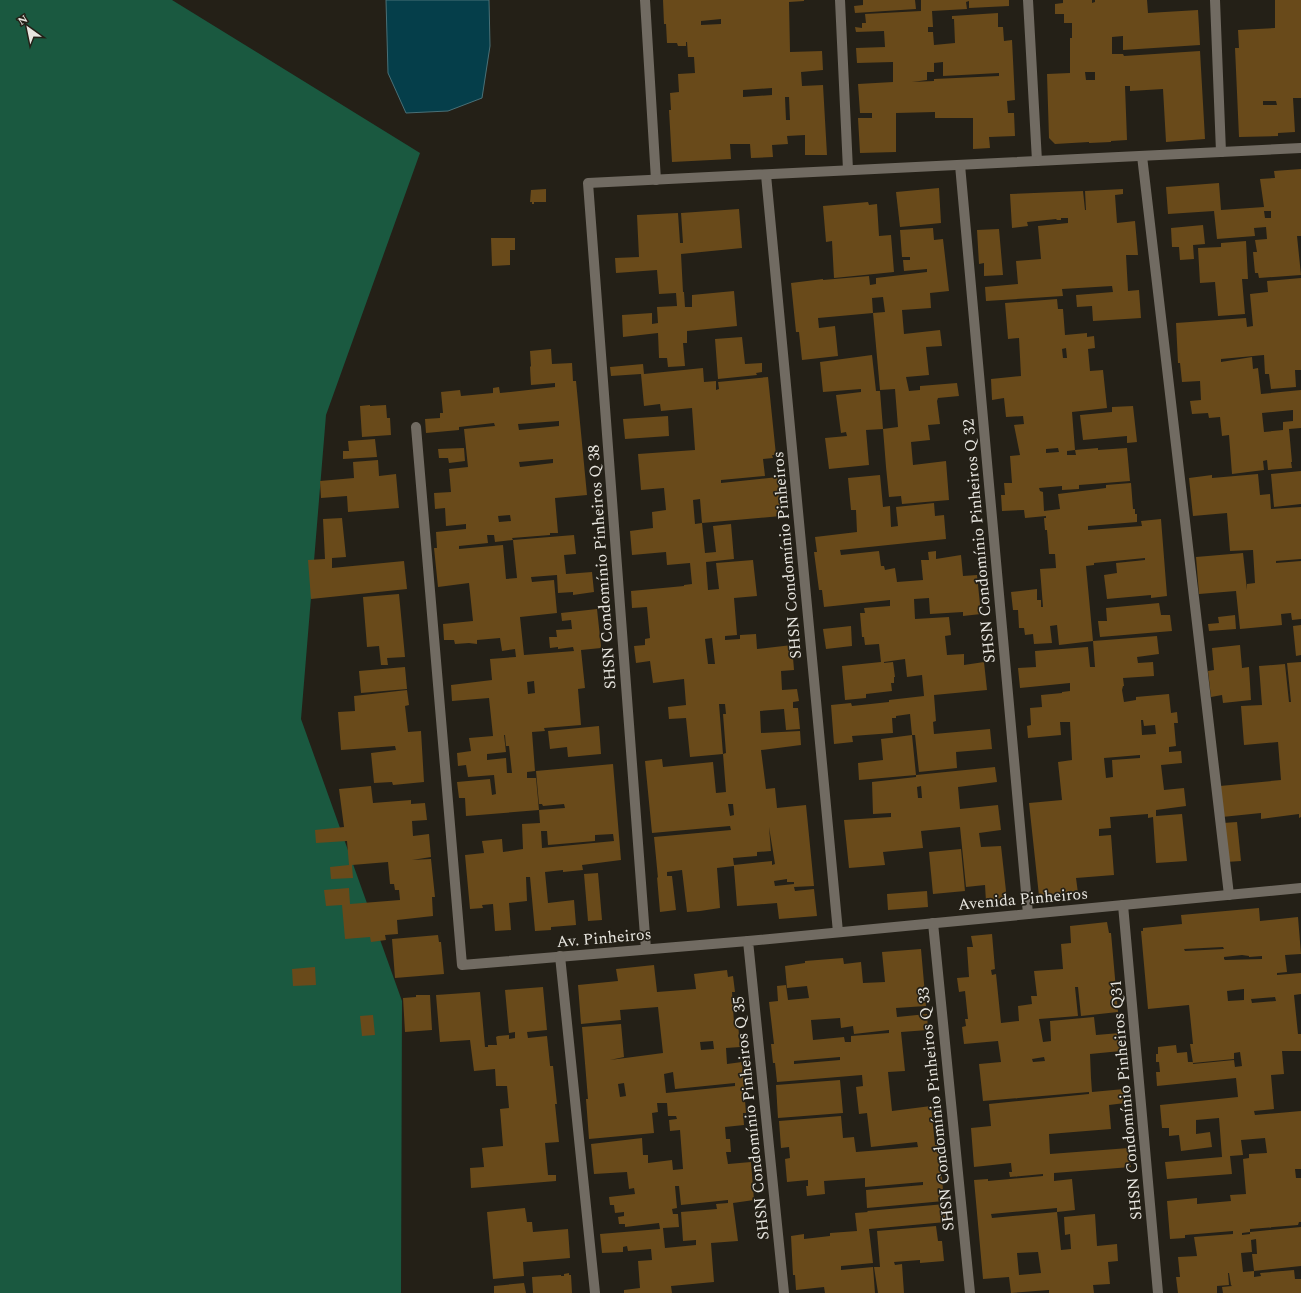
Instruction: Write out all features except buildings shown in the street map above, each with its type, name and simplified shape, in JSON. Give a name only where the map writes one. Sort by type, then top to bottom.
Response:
[{"type":"street","points":[[644,0],[656,180],[1301,148]]},
{"type":"street","points":[[840,0],[848,170]]},
{"type":"street","points":[[1028,0],[1037,161]]},
{"type":"street","points":[[1216,0],[1221,152]]},
{"type":"street","points":[[1142,156],[1229,895]]},
{"type":"street","name":"SHSN Condomínio Pinheiros Q 32","points":[[960,165],[1028,914]]},
{"type":"street","name":"SHSN Condomínio Pinheiros","points":[[766,175],[838,932]]},
{"type":"street","name":"SHSN Condomínio Pinheiros Q 38","points":[[646,949],[588,183],[656,180]]},
{"type":"street","name":"Av. Pinheiros","points":[[416,427],[462,965],[748,941]]},
{"type":"street","name":"Avenida Pinheiros","points":[[748,941],[1301,888]]},
{"type":"street","name":"SHSN Condomínio Pinheiros Q31","points":[[1123,905],[1158,1293]]},
{"type":"street","name":"SHSN Condomínio Pinheiros Q 33","points":[[932,923],[970,1293]]},
{"type":"street","name":"SHSN Condomínio Pinheiros Q 35","points":[[748,941],[784,1293]]},
{"type":"street","points":[[560,956],[595,1293]]},
{"type":"green space","points":[[0,0],[172,0],[420,153],[326,415],[301,719],[402,1001],[401,1293],[0,1293]]},
{"type":"water","points":[[386,0],[489,0],[490,46],[482,98],[448,111],[406,113],[388,73]]}]
